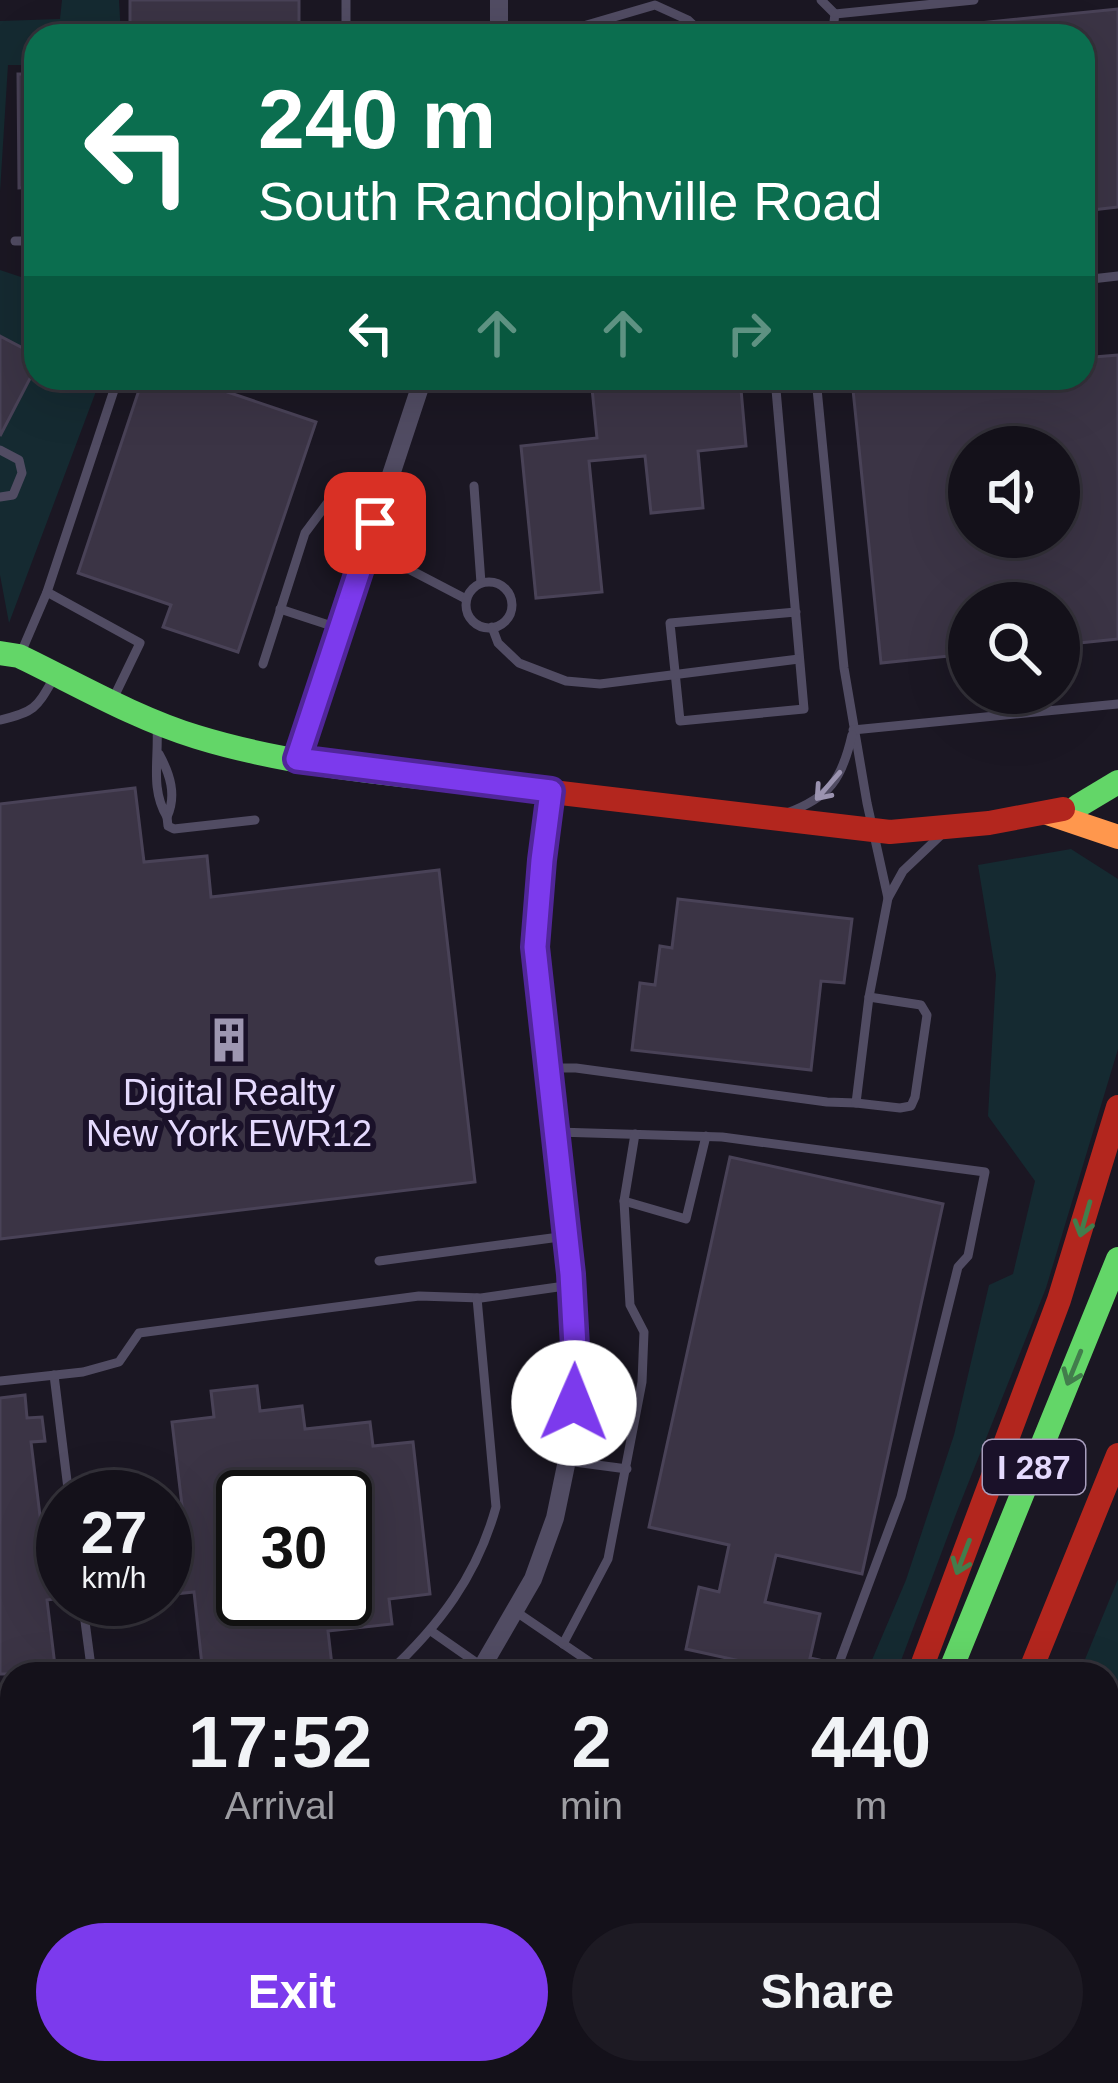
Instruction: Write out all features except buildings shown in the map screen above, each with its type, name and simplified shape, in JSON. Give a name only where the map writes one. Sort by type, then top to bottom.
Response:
[{"type":"main road","points":[[0,630],[10,655],[157,723],[297,759],[875,831],[948,828],[1118,798]]},
{"type":"main road","points":[[1078,806],[1118,782]]},
{"type":"main road","points":[[1047,813],[1118,837]]},
{"type":"main road","points":[[923,1662],[1059,1300],[1118,1107]]},
{"type":"main road","name":"I 287","points":[[954,1662],[1118,1259]]},
{"type":"main road","name":"I 287","points":[[1034,1662],[1118,1455]]},
{"type":"street","points":[[297,759],[417,390]]},
{"type":"street","points":[[486,1662],[533,1579],[555,1518],[567,1461],[576,1365],[572,1285],[535,947],[551,791]]},
{"type":"lane","points":[[590,24],[671,0]]},
{"type":"lane","points":[[821,0],[835,14]]},
{"type":"lane","points":[[835,14],[974,0]]},
{"type":"lane","points":[[655,5],[692,24]]},
{"type":"lane","points":[[834,24],[835,14]]},
{"type":"lane","points":[[15,241],[24,241]]},
{"type":"lane","points":[[10,655],[47,592],[114,390]]},
{"type":"lane","points":[[776,390],[796,612],[799,659],[804,709],[680,721],[670,623],[796,612]]},
{"type":"lane","points":[[818,390],[844,668],[888,898]]},
{"type":"lane","points":[[0,450],[19,460],[22,473],[13,495],[0,497]]},
{"type":"lane","points":[[262,664],[305,533],[343,482],[384,494]]},
{"type":"lane","points":[[474,486],[481,583]]},
{"type":"lane","points":[[365,552],[466,599]]},
{"type":"lane","points":[[481,583],[503,586],[511,599],[510,614],[500,625],[477,625],[467,614],[466,599],[481,583]]},
{"type":"lane","points":[[47,592],[140,643],[112,702]]},
{"type":"lane","points":[[280,609],[340,629]]},
{"type":"lane","points":[[492,627],[498,644],[519,663],[566,681],[600,683],[799,659]]},
{"type":"lane","points":[[0,720],[28,714],[55,676]]},
{"type":"lane","points":[[853,730],[1118,704]]},
{"type":"lane","points":[[157,723],[155,773],[168,826],[255,820]]},
{"type":"lane","points":[[774,818],[822,797],[846,760],[853,730]]},
{"type":"lane","points":[[856,1103],[888,898],[903,871],[948,828]]},
{"type":"lane","points":[[547,1068],[827,1102],[910,1106],[927,1015],[921,1005],[869,998]]},
{"type":"lane","points":[[556,1132],[706,1136],[985,1172],[968,1256],[958,1267],[902,1497],[840,1662]]},
{"type":"lane","points":[[563,1644],[608,1559],[642,1382],[644,1332],[630,1305],[624,1201],[635,1134]]},
{"type":"lane","points":[[624,1201],[686,1219],[706,1136]]},
{"type":"lane","points":[[379,1262],[567,1236]]},
{"type":"lane","points":[[0,1381],[82,1372],[119,1362],[139,1333],[419,1296],[477,1298],[572,1285]]},
{"type":"lane","points":[[399,1662],[453,1601],[487,1539],[496,1507],[477,1298]]},
{"type":"lane","points":[[54,1375],[66,1470]]},
{"type":"lane","points":[[567,1461],[627,1469]]},
{"type":"lane","points":[[515,1611],[590,1662]]},
{"type":"lane","points":[[86,1626],[90,1662]]},
{"type":"lane","points":[[431,1631],[476,1662]]},
{"type":"shaded area","points":[[62,0],[119,0],[120,24],[24,24],[24,65],[8,65],[0,192],[0,21],[60,19]]},
{"type":"shaded area","points":[[0,270],[24,278],[24,390],[96,390],[9,623],[0,575]]},
{"type":"shaded area","points":[[1071,849],[1118,879],[1118,1049],[1046,1288],[900,1662],[871,1662],[906,1580],[954,1435],[989,1285],[1013,1274],[1035,1181],[988,1116],[996,975],[978,865]]},
{"type":"shaded area","points":[[1118,1579],[1118,1662],[1084,1662]]},
{"type":"traffic: fast","points":[[0,653],[19,656],[151,720],[237,748],[360,770],[527,789]]},
{"type":"traffic: fast","points":[[1078,806],[1118,782]]},
{"type":"traffic: fast","points":[[954,1662],[1118,1259]]},
{"type":"traffic: slow","points":[[1047,813],[1118,837]]},
{"type":"traffic: jam","points":[[527,789],[890,832],[989,823],[1063,809]]},
{"type":"traffic: jam","points":[[923,1662],[1059,1300],[1118,1107]]},
{"type":"traffic: jam","points":[[1034,1662],[1118,1455]]},
{"type":"place","name":"Digital Realty New York EWR12","points":[[229,1040]]},
{"type":"route","points":[[375,523],[297,759],[551,791],[535,947],[571,1274],[574,1403]]}]
